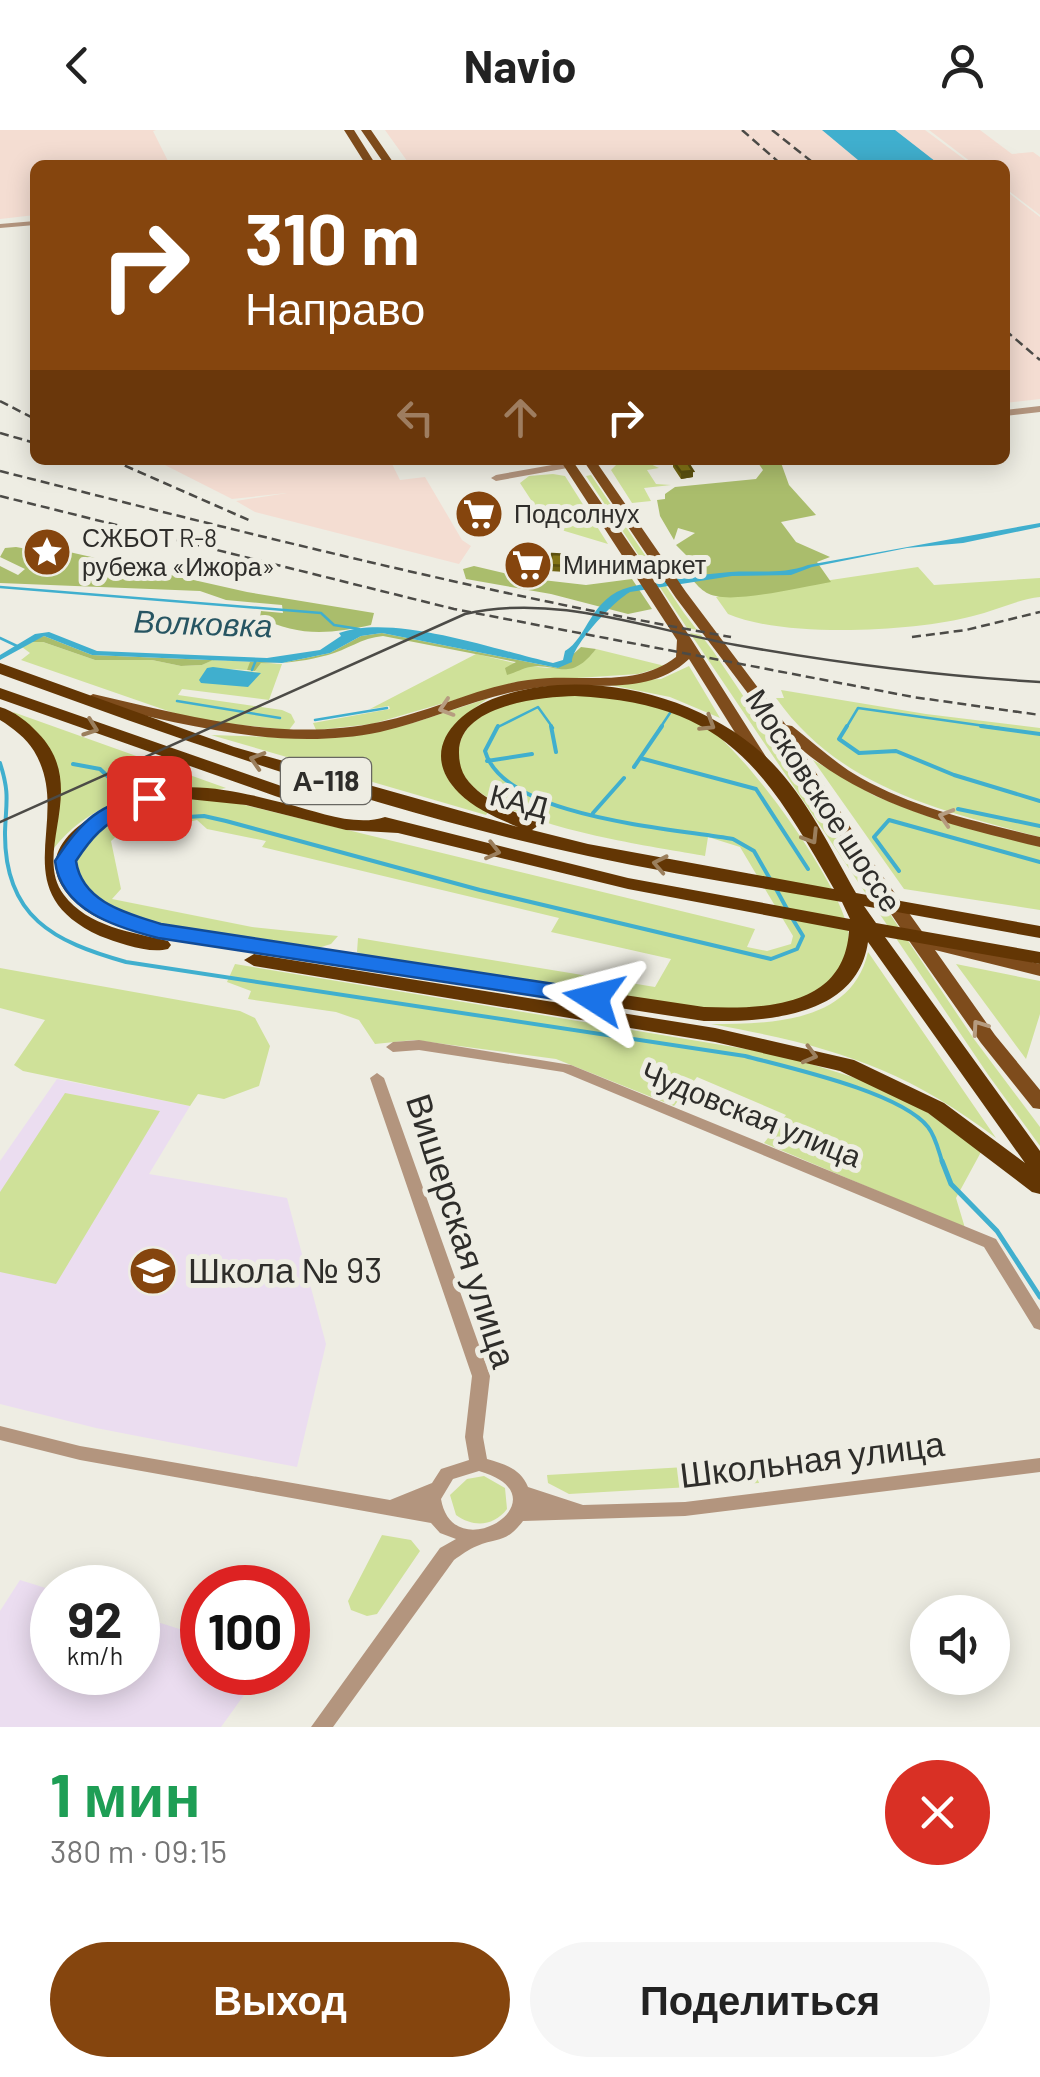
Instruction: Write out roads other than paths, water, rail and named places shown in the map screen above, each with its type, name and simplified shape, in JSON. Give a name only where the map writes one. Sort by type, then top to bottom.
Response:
[{"type":"highway","name":"КАД","points":[[2,669],[337,785],[588,850],[1040,932]]},
{"type":"highway","points":[[588,850],[488,807],[459,783],[449,768],[448,754],[454,734],[498,702],[527,694],[605,692],[649,700],[691,714],[760,761]]},
{"type":"highway","name":"КАД","points":[[0,693],[190,763],[399,828],[690,894],[1040,958]]},
{"type":"highway","points":[[0,712],[30,735],[48,761],[53,787],[47,882],[74,915],[96,926],[150,943],[803,1052],[846,1065],[912,1094],[968,1130],[1040,1186]]},
{"type":"highway","name":"Московское шоссе","points":[[760,761],[860,915],[1040,1167]]},
{"type":"highway","points":[[399,828],[348,824],[246,797],[149,798],[106,815],[78,837],[66,861],[68,878],[84,900],[113,917],[158,931],[704,1014],[762,1013],[806,1004],[829,992],[855,959],[860,915]]},
{"type":"highway","points":[[830,896],[1040,920]]},
{"type":"main road","points":[[348,130],[368,160]]},
{"type":"main road","points":[[366,130],[387,160]]},
{"type":"main road","name":"Московское шоссе","points":[[570,465],[760,761]]},
{"type":"main road","name":"Московское шоссе","points":[[592,465],[775,719],[872,874],[988,1040],[1040,1103]]},
{"type":"main road","points":[[70,694],[246,733],[339,734],[402,722],[526,684],[631,680],[658,674],[682,658],[684,641]]},
{"type":"main road","points":[[775,719],[836,768],[880,793],[965,824],[1040,842]]},
{"type":"main road","points":[[825,920],[1040,970]]},
{"type":"street","points":[[0,224],[30,221]]},
{"type":"street","points":[[1010,412],[1040,408]]},
{"type":"street","points":[[496,478],[554,465]]},
{"type":"street","name":"Чудовская улица","points":[[394,1047],[419,1044],[566,1068],[990,1244],[1040,1324]]},
{"type":"street","name":"Вишерская улица","points":[[377,1078],[481,1376],[474,1437],[479,1464]]},
{"type":"street","points":[[0,1434],[80,1452],[394,1507],[475,1538]]},
{"type":"street","points":[[320,1727],[447,1554],[475,1538],[504,1530],[520,1514],[522,1493],[510,1474],[479,1464],[456,1468],[434,1489],[394,1507]]},
{"type":"street","name":"Школьная улица","points":[[520,1514],[592,1515],[816,1495],[1040,1465]]},
{"type":"street","points":[[434,1489],[447,1554]]},
{"type":"street","name":"Школьная улица","points":[[522,1493],[592,1515]]},
{"type":"water","points":[[822,130],[895,130],[934,160],[858,160]]},
{"type":"water","points":[[1040,523],[1040,527],[963,543],[907,548],[812,567],[791,575],[732,576],[630,592],[595,624],[572,662],[558,668],[382,633],[361,636],[330,653],[282,663],[92,655],[44,636],[0,660],[0,655],[35,634],[49,632],[97,651],[267,658],[320,650],[341,636],[339,633],[387,627],[445,636],[553,663],[563,660],[565,651],[606,599],[630,587],[705,574],[789,570]]},
{"type":"water","points":[[207,668],[261,673],[248,687],[201,683]]},
{"type":"waterway","name":"Волковка","points":[[0,587],[321,613],[334,625],[359,629]]},
{"type":"waterway","points":[[0,638],[17,646]]},
{"type":"waterway","name":"Волковка","points":[[252,670],[256,660]]},
{"type":"waterway","points":[[177,701],[280,718]]},
{"type":"waterway","points":[[497,727],[538,707],[553,728]]},
{"type":"waterway","points":[[315,720],[387,708]]},
{"type":"waterway","points":[[846,728],[858,708],[999,728]]},
{"type":"waterway","points":[[660,728],[670,713]]},
{"type":"waterway","points":[[551,726],[556,752]]},
{"type":"waterway","points":[[640,758],[662,726]]},
{"type":"waterway","points":[[847,726],[839,739],[859,753],[896,751],[954,775],[1040,801]]},
{"type":"waterway","points":[[981,726],[1040,734]]},
{"type":"waterway","points":[[491,760],[485,751],[497,727]]},
{"type":"waterway","points":[[491,760],[532,754]]},
{"type":"waterway","points":[[634,767],[640,758]]},
{"type":"waterway","points":[[640,758],[756,789],[808,869]]},
{"type":"waterway","points":[[491,760],[499,774],[523,791],[556,805],[633,824],[733,839],[754,851],[770,879]]},
{"type":"waterway","points":[[0,763],[6,791],[7,861],[13,885],[38,921],[77,945],[126,962],[745,1056],[843,1083],[894,1103],[928,1127],[942,1161]]},
{"type":"waterway","points":[[73,764],[100,769],[121,789]]},
{"type":"waterway","points":[[593,813],[624,778]]},
{"type":"waterway","points":[[958,809],[1040,826]]},
{"type":"waterway","points":[[148,816],[204,816],[226,821],[480,890],[771,959],[797,949],[803,936],[792,918]]},
{"type":"waterway","points":[[899,871],[874,837],[889,820],[1040,862]]},
{"type":"waterway","points":[[775,887],[787,909]]},
{"type":"waterway","points":[[942,1161],[951,1184],[997,1231],[1040,1297]]},
{"type":"tram line","points":[[0,822],[465,614],[499,609],[567,610],[812,658],[1040,682]]},
{"type":"railway","points":[[742,130],[776,160]]},
{"type":"railway","points":[[772,130],[810,160]]},
{"type":"railway","points":[[1010,334],[1040,360]]},
{"type":"railway","points":[[0,401],[30,416]]},
{"type":"railway","points":[[0,433],[30,442]]},
{"type":"railway","points":[[123,465],[251,521]]},
{"type":"railway","points":[[0,471],[455,582],[731,637]]},
{"type":"railway","points":[[0,496],[454,609],[913,697],[1040,715]]},
{"type":"railway","points":[[912,637],[966,630],[1040,612]]},
{"type":"place","name":"Подсолнух","points":[[479,514]]},
{"type":"place","name":"СЖБОТ R-8 рубежа «Ижора»","points":[[47,552]]},
{"type":"place","name":"Минимаркет","points":[[528,565]]},
{"type":"place","name":"Школа № 93","points":[[153,1271]]}]
